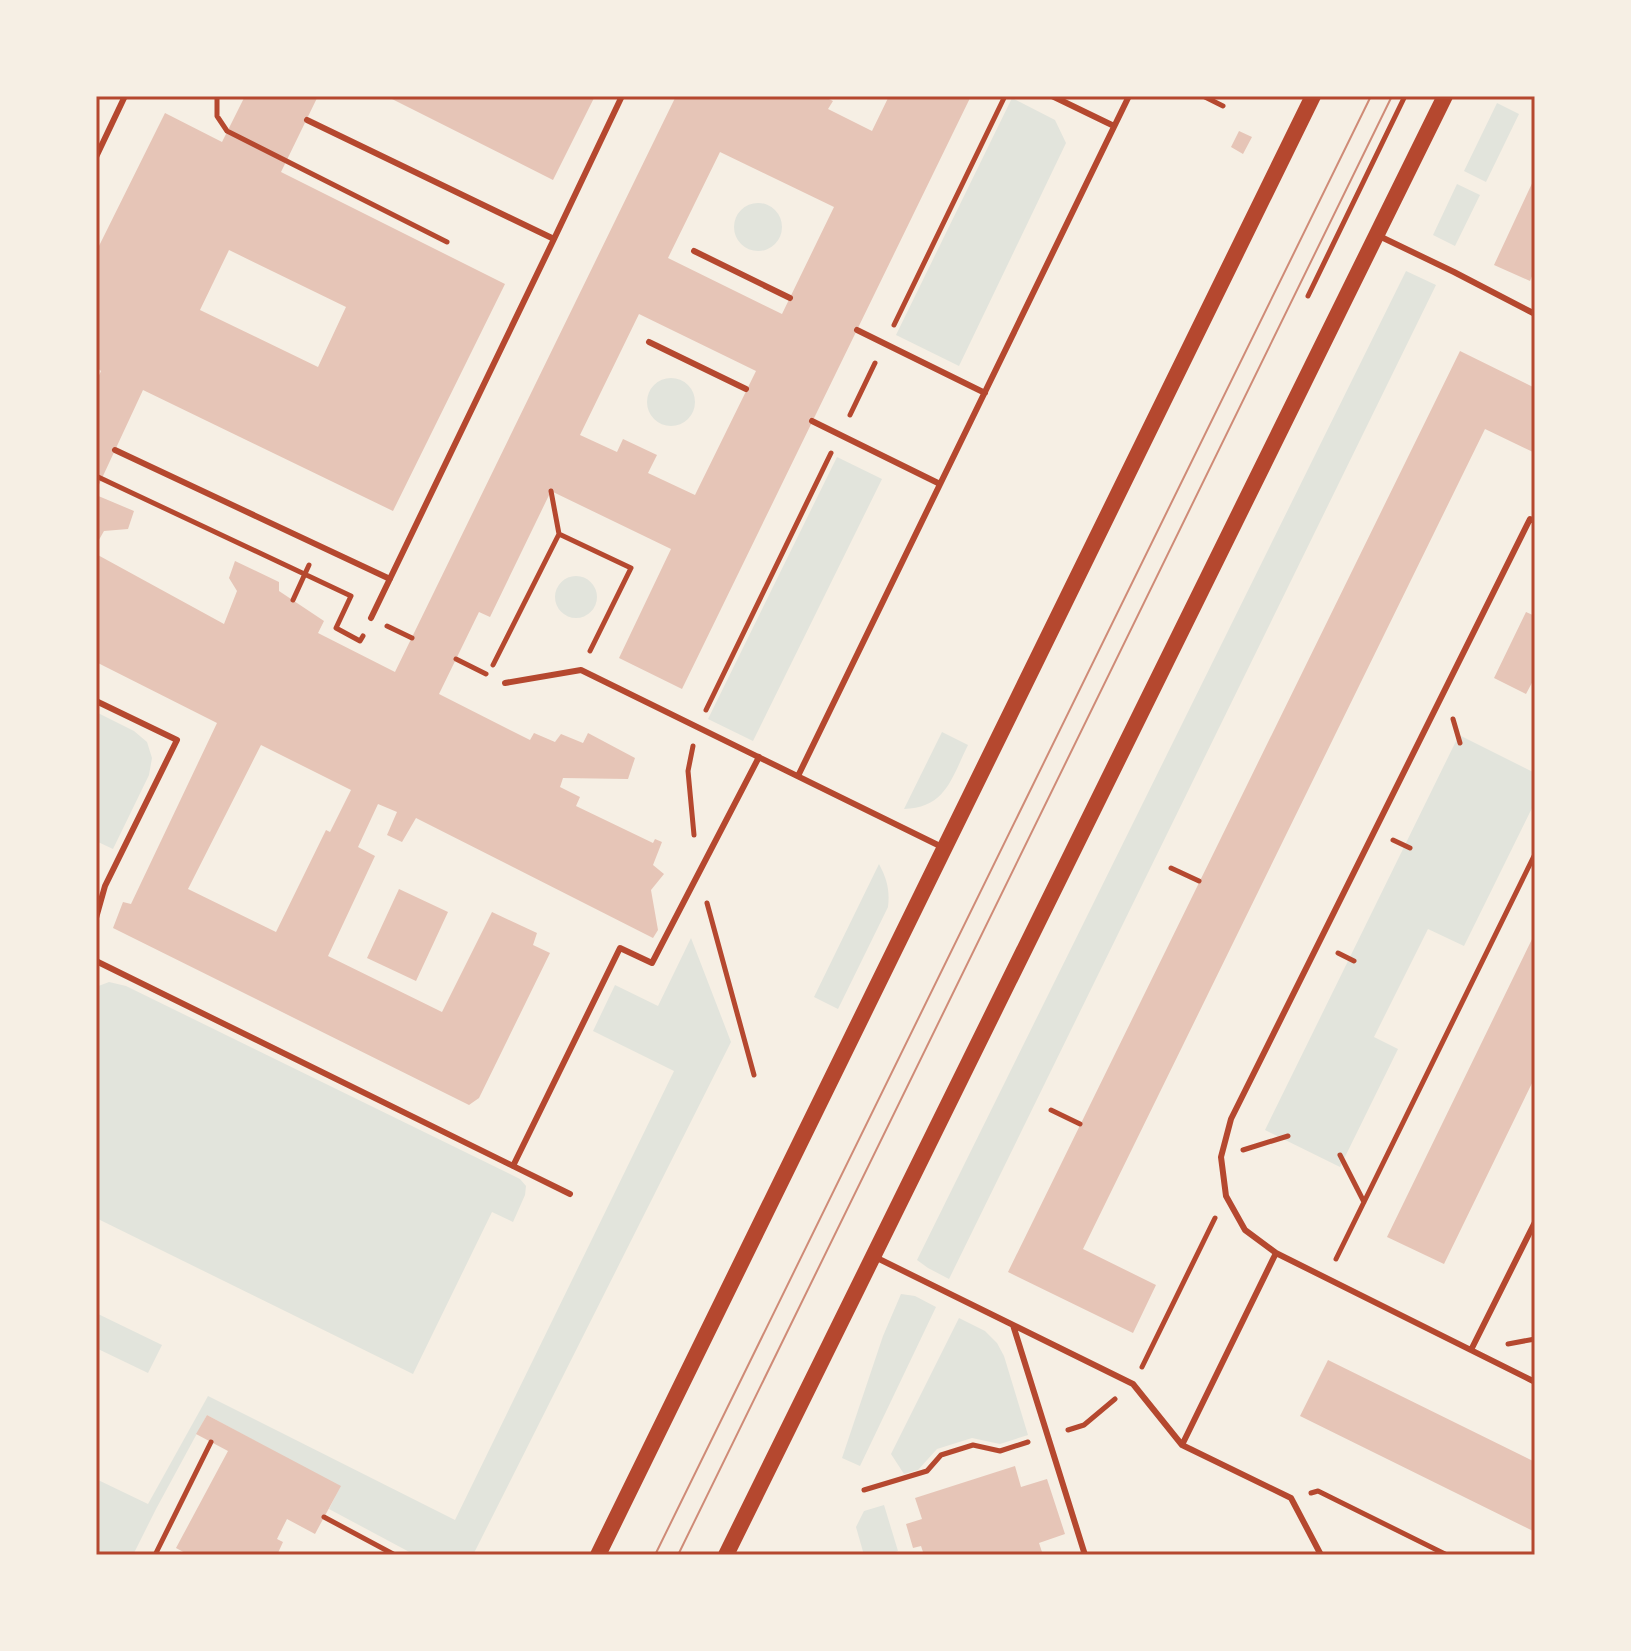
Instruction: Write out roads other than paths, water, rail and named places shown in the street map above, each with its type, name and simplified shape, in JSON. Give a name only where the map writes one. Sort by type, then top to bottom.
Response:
[{"type":"main road","points":[[598,1555],[1313,96]]},
{"type":"main road","points":[[726,1555],[1445,96]]},
{"type":"lane","points":[[96,157],[125,96]]},
{"type":"lane","points":[[371,618],[622,96]]},
{"type":"lane","points":[[1052,96],[1114,126]]},
{"type":"lane","points":[[798,776],[1129,96]]},
{"type":"lane","points":[[307,120],[554,239]]},
{"type":"lane","points":[[1376,235],[1535,314]]},
{"type":"lane","points":[[694,251],[790,298]]},
{"type":"lane","points":[[857,330],[985,393]]},
{"type":"lane","points":[[649,342],[746,389]]},
{"type":"lane","points":[[812,421],[940,484]]},
{"type":"lane","points":[[115,450],[390,579]]},
{"type":"lane","points":[[1535,521],[1530,519],[1231,1119],[1221,1157],[1226,1196],[1245,1230],[1276,1253],[1535,1382]]},
{"type":"lane","points":[[505,683],[581,670],[944,848]]},
{"type":"lane","points":[[96,701],[177,740],[105,886],[96,918]]},
{"type":"lane","points":[[513,1166],[620,948],[652,963],[759,757]]},
{"type":"lane","points":[[96,961],[570,1194]]},
{"type":"lane","points":[[1471,1350],[1535,1222]]},
{"type":"lane","points":[[1182,1445],[1276,1253]]},
{"type":"lane","points":[[873,1256],[1133,1384],[1182,1445],[1291,1498],[1321,1555]]},
{"type":"lane","points":[[1013,1325],[1085,1555]]},
{"type":"tram line","points":[[655,1555],[1371,96]]},
{"type":"tram line","points":[[678,1555],[1392,96]]}]
